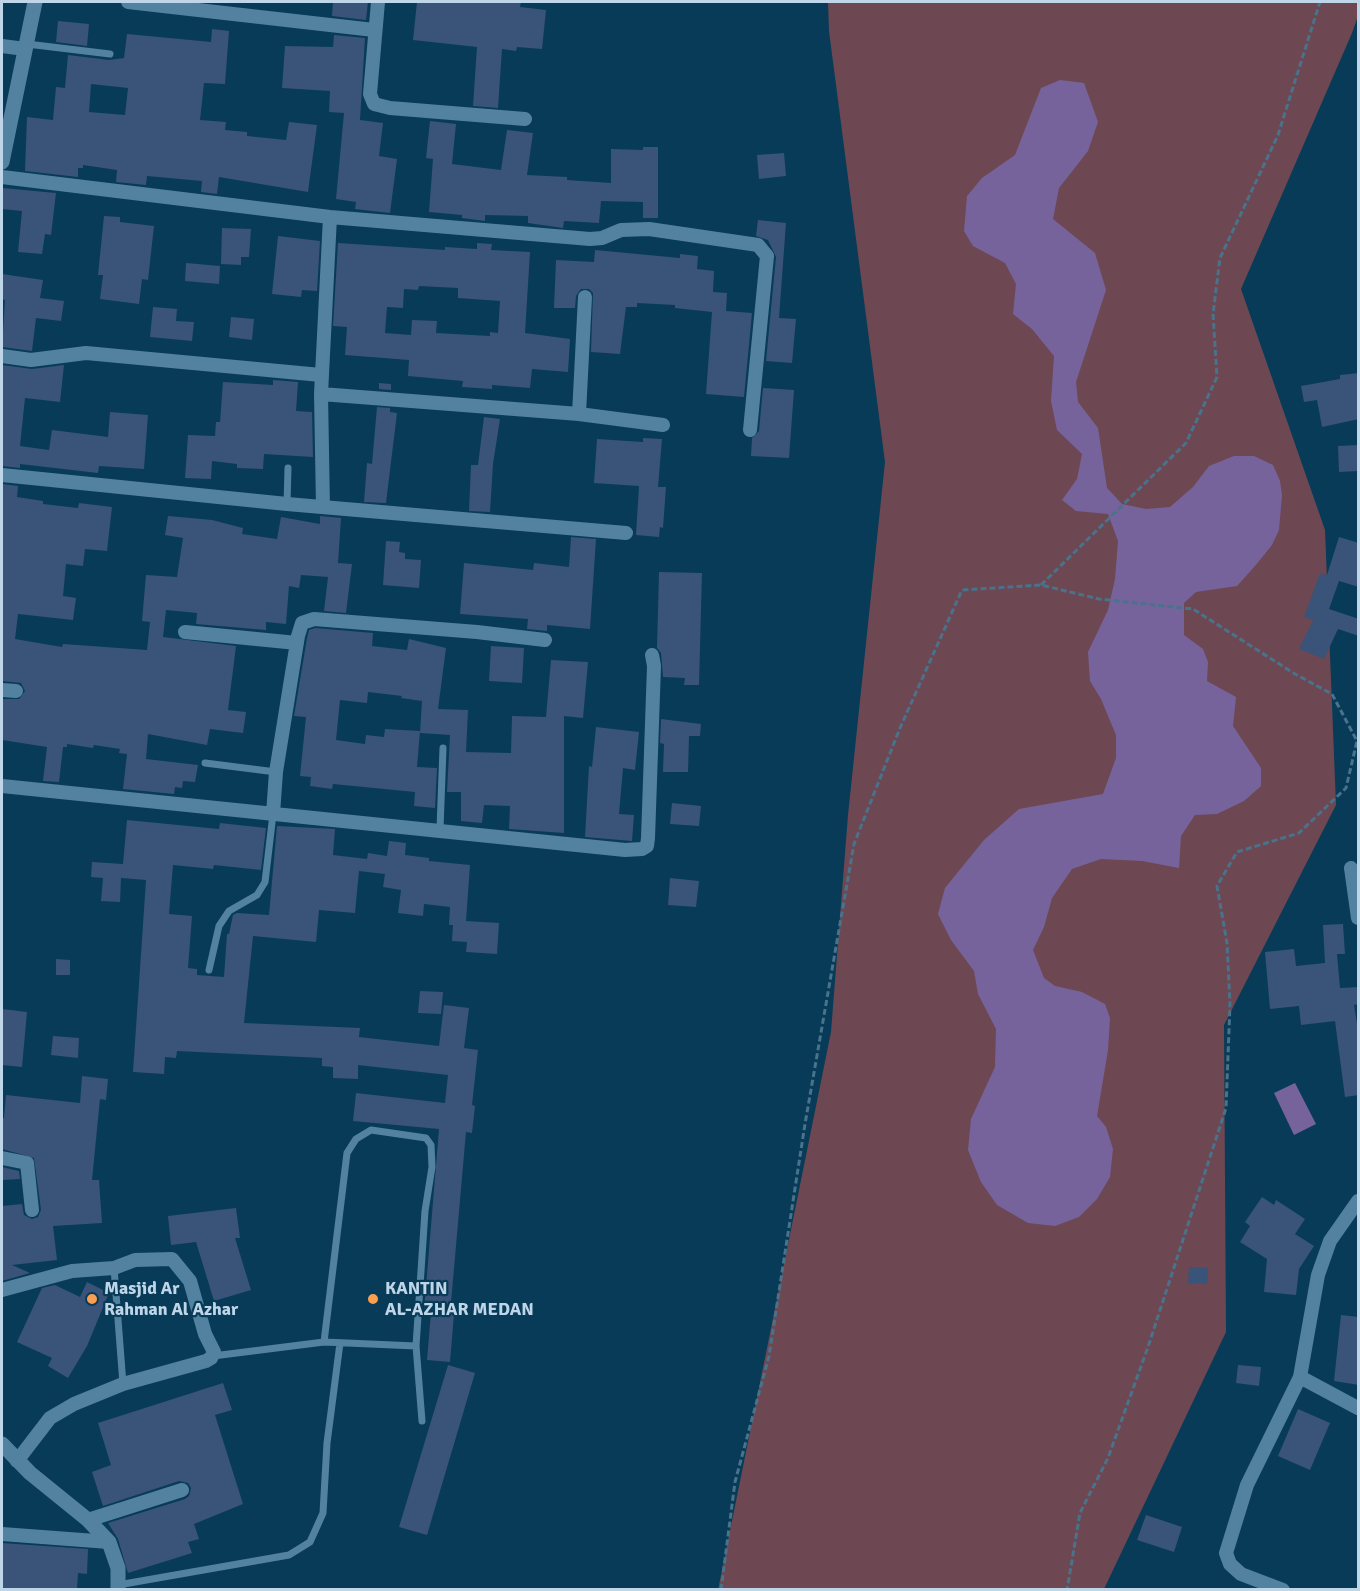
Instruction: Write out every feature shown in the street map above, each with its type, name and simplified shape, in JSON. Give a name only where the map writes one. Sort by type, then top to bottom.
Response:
[{"type":"main road","points":[[2,160],[7,106],[26,46],[35,2]]},
{"type":"main road","points":[[2,1444],[17,1461],[88,1520],[109,1542],[118,1568],[118,1587]]},
{"type":"street","points":[[128,2],[374,30]]},
{"type":"street","points":[[378,2],[370,94],[374,104],[390,108],[525,118]]},
{"type":"street","points":[[2,46],[26,46]]},
{"type":"street","points":[[2,177],[330,217],[590,239],[602,238],[621,230],[649,229],[758,245],[767,256],[750,430]]},
{"type":"street","points":[[322,507],[321,375],[330,217]]},
{"type":"street","points":[[579,414],[585,297]]},
{"type":"street","points":[[2,356],[31,360],[86,353],[321,375]]},
{"type":"street","points":[[321,393],[579,414],[663,425]]},
{"type":"street","points":[[2,475],[287,504],[626,534]]},
{"type":"street","points":[[273,814],[276,771],[297,643],[303,623],[314,619],[477,632],[545,640]]},
{"type":"street","points":[[185,632],[297,643]]},
{"type":"street","points":[[2,786],[440,829],[625,850],[645,848],[648,838],[654,666],[652,655]]},
{"type":"street","points":[[2,690],[16,691]]},
{"type":"street","points":[[1352,868],[1359,918]]},
{"type":"street","points":[[2,1158],[27,1163],[32,1210]]},
{"type":"street","points":[[1283,1590],[1241,1574],[1230,1564],[1226,1553],[1247,1485],[1300,1377],[1318,1275],[1330,1241],[1359,1202]]},
{"type":"street","points":[[2,1290],[72,1271],[114,1268],[135,1260],[172,1260],[181,1267],[190,1281],[213,1356],[206,1361],[123,1384],[74,1404],[50,1419],[17,1461]]},
{"type":"street","points":[[1300,1377],[1359,1408]]},
{"type":"street","points":[[88,1520],[182,1490]]},
{"type":"street","points":[[2,1534],[109,1542]]},
{"type":"lane","points":[[26,46],[110,54]]},
{"type":"lane","points":[[287,504],[288,468]]},
{"type":"lane","points":[[440,829],[444,748]]},
{"type":"lane","points":[[205,763],[276,771]]},
{"type":"lane","points":[[210,970],[219,926],[229,911],[257,895],[265,882],[273,814]]},
{"type":"lane","points":[[324,1342],[347,1153],[356,1138],[371,1130],[426,1138],[431,1145],[432,1167],[425,1211],[416,1346],[422,1420]]},
{"type":"lane","points":[[114,1268],[123,1384]]},
{"type":"lane","points":[[213,1356],[324,1342],[416,1346]]},
{"type":"lane","points":[[118,1587],[289,1555],[310,1542],[323,1513],[327,1443],[340,1343]]},
{"type":"path","points":[[1041,585],[1186,443],[1217,377],[1213,314],[1220,258],[1278,135],[1320,2]]},
{"type":"path","points":[[721,1590],[735,1482],[769,1356],[805,1124],[854,844],[900,728],[962,590],[1041,585],[1098,599],[1193,609],[1295,674],[1332,694],[1357,741],[1346,788],[1299,833],[1237,852],[1217,886],[1227,944],[1230,1004],[1226,1108],[1144,1358],[1108,1458],[1080,1514],[1067,1590]]},
{"type":"shaded area","points":[[828,2],[1358,2],[1358,16],[1352,33],[1241,289],[1325,530],[1336,805],[1224,1025],[1226,1332],[1104,1589],[718,1590],[831,1032],[848,815],[885,462],[829,31]]},
{"type":"shaded area","points":[[1060,80],[1084,83],[1098,122],[1088,151],[1059,188],[1053,219],[1095,253],[1106,290],[1076,382],[1078,402],[1098,428],[1107,488],[1122,504],[1146,509],[1170,507],[1193,487],[1209,466],[1234,456],[1254,456],[1273,465],[1280,481],[1282,495],[1279,530],[1272,545],[1237,586],[1196,592],[1184,603],[1184,635],[1203,649],[1208,662],[1207,681],[1236,697],[1233,726],[1261,768],[1261,786],[1244,801],[1217,814],[1195,815],[1181,836],[1179,868],[1142,861],[1101,859],[1072,869],[1052,898],[1044,927],[1033,950],[1044,978],[1055,986],[1082,992],[1105,1004],[1110,1018],[1108,1050],[1097,1116],[1106,1127],[1113,1149],[1110,1177],[1097,1199],[1079,1217],[1055,1226],[1028,1223],[997,1205],[981,1182],[968,1150],[971,1119],[995,1067],[996,1029],[978,994],[974,971],[951,940],[938,914],[945,888],[984,840],[1019,809],[1103,794],[1116,758],[1116,735],[1101,699],[1090,681],[1088,652],[1108,610],[1115,579],[1118,541],[1108,514],[1076,511],[1062,500],[1077,479],[1082,454],[1057,430],[1051,401],[1054,356],[1032,329],[1013,314],[1016,284],[1005,263],[973,246],[964,231],[967,196],[982,178],[1015,155],[1041,88]]},
{"type":"shaded area","points":[[1295,1083],[1316,1124],[1294,1135],[1274,1093]]},
{"type":"building","points":[[333,2],[368,2],[366,20],[332,16]]},
{"type":"building","points":[[417,2],[521,2],[520,7],[546,10],[542,49],[517,47],[516,51],[502,49],[498,108],[473,106],[477,47],[413,40]]},
{"type":"building","points":[[58,21],[89,24],[87,46],[56,42]]},
{"type":"building","points":[[212,29],[229,31],[225,84],[204,83],[200,120],[226,122],[225,130],[247,132],[247,136],[286,140],[289,122],[317,125],[308,192],[219,177],[217,194],[201,192],[202,181],[147,176],[146,185],[116,182],[117,170],[83,165],[83,168],[78,168],[78,177],[25,171],[27,117],[53,120],[56,87],[65,88],[68,55],[109,60],[124,58],[127,34],[211,42]],"holes":[[[91,84],[128,88],[125,115],[89,112]]]},
{"type":"building","points":[[334,35],[365,38],[360,120],[383,123],[379,156],[397,159],[390,213],[355,209],[356,202],[336,199],[344,113],[329,112],[330,91],[282,88],[285,46],[333,47]]},
{"type":"building","points":[[430,121],[456,124],[452,164],[501,170],[507,130],[533,133],[527,175],[567,177],[567,180],[611,183],[611,149],[643,150],[643,147],[658,147],[658,218],[643,218],[643,202],[601,201],[599,223],[564,221],[563,228],[528,223],[528,216],[485,215],[485,221],[462,218],[462,215],[429,212],[433,159],[426,158]]},
{"type":"building","points":[[784,153],[786,176],[759,179],[757,155]]},
{"type":"building","points":[[3,188],[56,193],[51,235],[45,234],[42,254],[18,252],[22,211],[2,209]]},
{"type":"building","points":[[104,216],[120,217],[120,222],[154,226],[148,280],[142,279],[139,304],[100,299],[103,275],[98,275]]},
{"type":"building","points":[[758,220],[786,223],[779,318],[796,319],[792,363],[766,361],[776,257],[768,240],[756,236]]},
{"type":"building","points":[[222,228],[251,229],[249,257],[241,257],[241,265],[221,264]]},
{"type":"building","points":[[278,236],[320,241],[317,291],[302,290],[301,297],[272,294]]},
{"type":"building","points":[[338,243],[445,250],[445,247],[477,249],[477,243],[492,244],[491,250],[530,252],[525,333],[570,339],[568,372],[532,369],[530,388],[492,385],[492,389],[462,387],[463,381],[408,376],[409,360],[345,355],[347,327],[333,326]],"holes":[[[419,286],[458,288],[458,298],[500,301],[498,333],[490,332],[490,336],[436,333],[437,321],[412,320],[411,335],[385,333],[387,307],[403,308],[404,289],[418,290]]]},
{"type":"building","points":[[595,250],[680,258],[680,254],[698,256],[697,269],[714,271],[713,292],[727,293],[726,311],[752,313],[744,397],[706,394],[712,312],[675,308],[675,305],[637,303],[637,307],[626,307],[620,354],[591,352],[593,293],[589,289],[581,289],[576,296],[575,308],[554,308],[556,260],[594,262]]},
{"type":"building","points":[[186,263],[220,266],[219,284],[185,281]]},
{"type":"building","points":[[2,274],[43,280],[40,298],[64,301],[61,321],[36,318],[32,351],[2,347],[5,300],[2,299]]},
{"type":"building","points":[[153,307],[177,309],[176,321],[194,322],[192,341],[150,337]]},
{"type":"building","points":[[231,317],[254,319],[252,340],[229,337]]},
{"type":"building","points":[[2,365],[32,369],[64,365],[60,402],[25,398],[20,446],[49,450],[52,430],[108,437],[110,412],[148,415],[144,469],[99,466],[98,473],[20,464],[20,468],[2,466]]},
{"type":"building","points":[[1359,373],[1359,419],[1322,427],[1317,400],[1304,402],[1301,386],[1340,379],[1340,375]]},
{"type":"building","points":[[273,380],[298,382],[296,411],[312,412],[313,457],[264,454],[263,469],[237,468],[237,464],[212,461],[211,479],[185,478],[188,435],[215,436],[216,422],[220,422],[223,382],[273,385]]},
{"type":"building","points":[[379,383],[391,384],[391,390],[379,389]]},
{"type":"building","points":[[763,388],[794,390],[789,458],[751,456],[752,438],[759,431]]},
{"type":"building","points":[[377,407],[390,408],[390,412],[397,413],[386,503],[364,502],[367,463],[372,464]]},
{"type":"building","points":[[484,417],[500,419],[493,464],[490,512],[469,511],[471,465],[478,465]]},
{"type":"building","points":[[643,438],[662,439],[658,487],[666,487],[663,528],[660,527],[659,537],[636,535],[639,486],[594,483],[597,439],[643,442]]},
{"type":"building","points":[[1359,445],[1359,471],[1339,472],[1338,446]]},
{"type":"building","points":[[2,484],[18,486],[17,497],[43,501],[43,504],[78,508],[79,503],[112,507],[107,551],[85,549],[83,566],[66,564],[63,596],[76,598],[73,620],[18,614],[15,639],[62,647],[63,644],[147,650],[150,622],[142,621],[146,575],[177,577],[183,538],[165,535],[168,516],[212,520],[243,528],[242,534],[277,539],[281,517],[320,524],[320,516],[341,518],[338,563],[352,564],[346,613],[324,611],[328,577],[301,575],[299,588],[289,586],[286,624],[266,622],[266,630],[196,624],[197,613],[166,610],[163,637],[236,646],[228,710],[246,712],[243,733],[210,729],[207,745],[148,734],[146,759],[198,765],[195,782],[183,781],[182,788],[175,787],[174,794],[123,789],[127,754],[119,753],[120,749],[94,745],[93,748],[67,744],[67,747],[63,747],[59,782],[43,781],[47,747],[2,740],[2,699],[19,699],[25,691],[21,683],[2,681]]},
{"type":"building","points":[[571,537],[596,539],[590,629],[547,625],[547,631],[527,629],[528,619],[460,614],[464,563],[533,570],[534,563],[569,567]]},
{"type":"building","points":[[1339,537],[1359,543],[1359,587],[1339,581],[1329,609],[1359,619],[1359,636],[1338,629],[1324,659],[1299,649],[1313,620],[1304,617],[1320,573],[1327,575]]},
{"type":"building","points":[[386,541],[400,542],[399,552],[405,553],[405,559],[421,560],[419,588],[383,585]]},
{"type":"building","points":[[659,572],[702,573],[699,685],[684,685],[685,678],[663,677],[661,653],[657,648]]},
{"type":"building","points":[[315,628],[373,633],[372,646],[407,650],[409,639],[446,648],[438,709],[468,710],[466,752],[511,753],[512,716],[546,717],[551,660],[588,662],[583,718],[564,716],[564,833],[509,829],[510,806],[484,805],[482,823],[461,821],[461,792],[447,792],[450,735],[420,733],[422,701],[401,698],[402,696],[368,692],[367,703],[340,700],[336,740],[365,744],[366,735],[384,737],[385,729],[420,731],[417,767],[437,768],[435,808],[414,806],[415,792],[333,784],[332,789],[310,786],[311,777],[300,776],[306,717],[294,716],[307,638],[309,630]]},
{"type":"building","points":[[491,646],[524,648],[522,683],[489,681]]},
{"type":"building","points":[[661,719],[701,724],[700,736],[689,736],[688,772],[663,772],[664,744],[660,743]]},
{"type":"building","points":[[596,727],[639,732],[635,770],[623,768],[619,814],[634,815],[632,841],[585,837],[589,766],[592,767]]},
{"type":"building","points":[[672,803],[701,806],[699,826],[670,824]]},
{"type":"building","points":[[127,820],[219,829],[220,823],[266,828],[261,870],[214,865],[213,869],[173,865],[169,914],[192,916],[188,968],[197,969],[197,975],[224,977],[227,934],[229,934],[233,915],[237,913],[269,915],[277,826],[335,829],[333,855],[367,859],[368,853],[387,856],[389,841],[406,843],[405,855],[429,858],[429,861],[470,865],[466,921],[499,923],[497,954],[466,952],[467,942],[452,941],[453,925],[449,925],[450,907],[424,904],[423,916],[398,913],[401,890],[383,887],[385,874],[359,871],[355,913],[319,910],[316,942],[253,936],[244,1023],[360,1028],[359,1037],[439,1046],[444,1005],[469,1008],[464,1048],[478,1050],[472,1105],[475,1106],[472,1133],[466,1132],[450,1314],[454,1314],[450,1362],[427,1360],[431,1312],[424,1311],[439,1129],[353,1121],[356,1093],[445,1103],[448,1075],[358,1065],[358,1079],[333,1078],[333,1067],[322,1066],[322,1058],[177,1051],[176,1058],[165,1057],[164,1074],[133,1072],[146,880],[121,878],[120,902],[101,901],[103,878],[91,877],[92,862],[123,864]]},
{"type":"building","points":[[670,878],[699,881],[696,907],[668,905]]},
{"type":"building","points":[[1343,924],[1345,954],[1337,954],[1340,988],[1359,987],[1359,1004],[1354,1005],[1359,1036],[1359,1095],[1345,1097],[1335,1021],[1301,1025],[1299,1006],[1270,1009],[1265,952],[1294,949],[1296,966],[1325,963],[1323,925]]},
{"type":"building","points":[[56,959],[70,960],[70,975],[56,975]]},
{"type":"building","points":[[420,991],[443,992],[441,1014],[418,1013]]},
{"type":"building","points":[[2,1009],[27,1012],[22,1067],[2,1065]]},
{"type":"building","points":[[53,1036],[79,1038],[78,1058],[51,1055]]},
{"type":"building","points":[[82,1076],[108,1079],[106,1100],[100,1099],[92,1180],[99,1180],[102,1223],[53,1226],[57,1260],[12,1265],[30,1273],[2,1281],[2,1206],[22,1204],[24,1215],[32,1219],[38,1217],[41,1210],[34,1158],[2,1149],[2,1118],[4,1118],[6,1095],[80,1103]]},
{"type":"building","points":[[2,1167],[19,1171],[20,1179],[2,1180]]},
{"type":"building","points":[[1262,1197],[1274,1205],[1276,1200],[1305,1219],[1295,1234],[1314,1246],[1299,1269],[1296,1295],[1264,1292],[1267,1259],[1240,1242],[1250,1226],[1245,1222]]},
{"type":"building","points":[[236,1208],[240,1238],[235,1238],[251,1290],[214,1301],[196,1242],[171,1245],[168,1216]]},
{"type":"building","points":[[1189,1267],[1208,1268],[1207,1284],[1188,1283]]},
{"type":"building","points":[[87,1282],[109,1293],[87,1346],[68,1378],[48,1366],[52,1358],[17,1342],[42,1288],[55,1285],[80,1297]]},
{"type":"building","points":[[1341,1315],[1359,1317],[1359,1385],[1334,1381]]},
{"type":"building","points":[[448,1365],[475,1373],[427,1535],[399,1527]]},
{"type":"building","points":[[1238,1365],[1261,1367],[1259,1386],[1236,1383]]},
{"type":"building","points":[[223,1383],[232,1410],[215,1415],[243,1504],[194,1524],[199,1539],[188,1542],[192,1553],[128,1573],[118,1539],[108,1523],[185,1499],[189,1496],[191,1488],[188,1483],[179,1481],[103,1506],[92,1472],[111,1465],[98,1423]]},
{"type":"building","points":[[1298,1409],[1330,1423],[1310,1470],[1278,1456]]},
{"type":"building","points":[[1146,1515],[1182,1527],[1174,1552],[1137,1540]]},
{"type":"building","points":[[2,1543],[88,1549],[87,1574],[78,1573],[77,1589],[2,1590]]},
{"type":"place","name":"Masjid Ar Rahman Al Azhar","points":[[92,1299]]},
{"type":"place","name":"KANTIN AL-AZHAR MEDAN","points":[[373,1299]]}]
